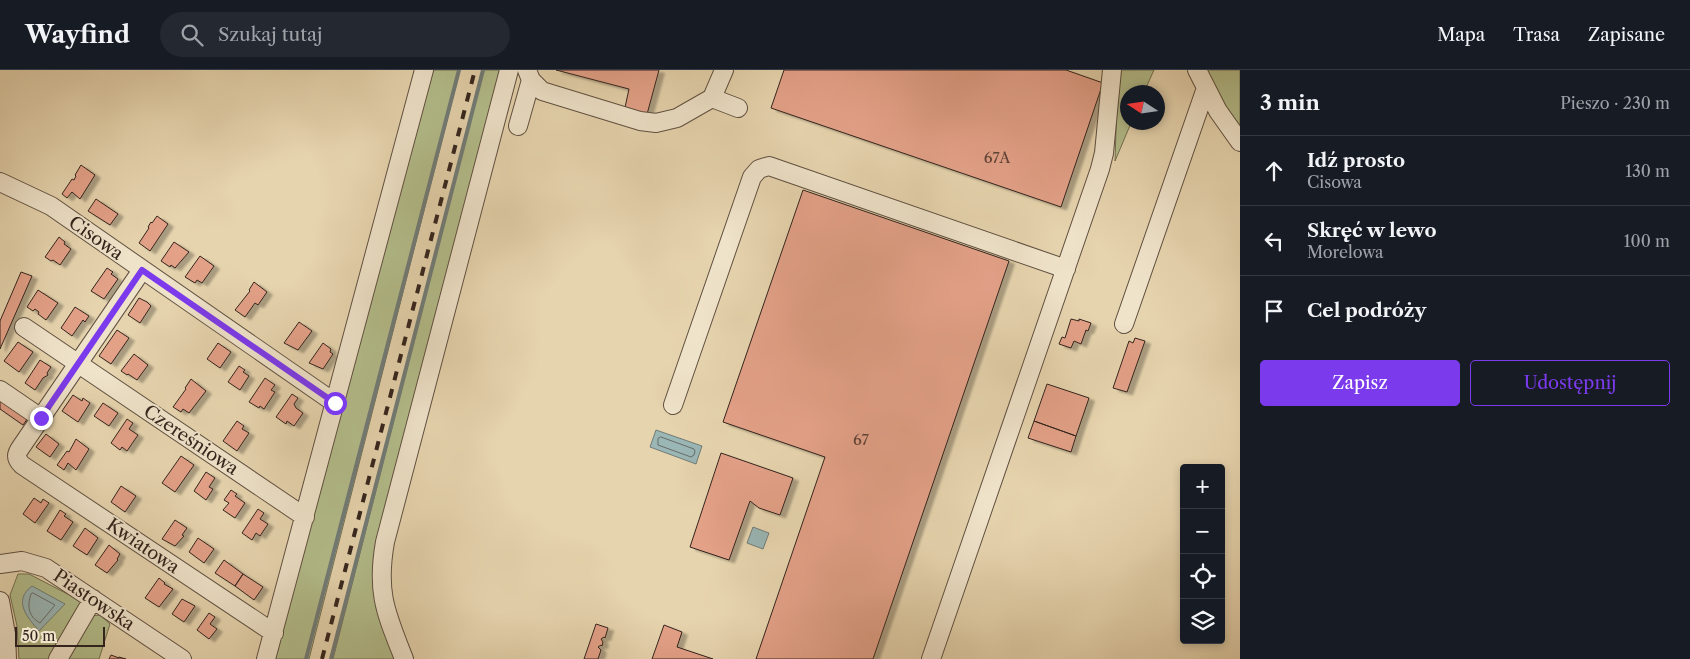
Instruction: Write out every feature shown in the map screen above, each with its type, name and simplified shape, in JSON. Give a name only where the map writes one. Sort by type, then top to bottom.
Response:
[{"type":"street","points":[[266,659],[424,70]]},
{"type":"street","points":[[404,659],[385,609],[382,592],[380,575],[385,542],[509,70]]},
{"type":"street","points":[[529,75],[542,91],[640,121],[656,123],[677,118],[712,98],[724,70]]},
{"type":"street","points":[[931,659],[1100,169],[1104,153],[1112,70]]},
{"type":"street","points":[[1197,70],[1218,111],[1240,142]]},
{"type":"street","points":[[518,126],[529,75]]},
{"type":"street","points":[[1124,324],[1206,88]]},
{"type":"street","points":[[712,98],[738,108]]},
{"type":"street","points":[[673,405],[752,177],[759,169],[769,166],[1066,269]]},
{"type":"street","name":"Cisowa","points":[[0,182],[50,206],[335,403]]},
{"type":"street","points":[[0,390],[41,418],[142,270]]},
{"type":"street","name":"Czereśniowa","points":[[24,328],[305,517]]},
{"type":"street","name":"Kwiatowa","points":[[41,418],[16,454],[18,461],[22,465],[274,633]]},
{"type":"street","name":"Piastowska","points":[[0,564],[22,561],[46,568],[182,659]]},
{"type":"street","points":[[58,659],[93,599]]},
{"type":"street","points":[[0,601],[6,634],[7,659]]},
{"type":"green space","points":[[429,70],[460,70],[309,659],[274,659]]},
{"type":"green space","points":[[483,70],[503,70],[374,566],[374,594],[398,659],[333,659]]},
{"type":"green space","points":[[1118,70],[1154,70],[1147,85],[1120,85],[1120,130],[1128,130],[1115,161]]},
{"type":"green space","points":[[1204,70],[1240,70],[1240,134]]},
{"type":"green space","points":[[18,574],[29,574],[81,601],[81,609],[53,659],[19,659],[17,626],[10,595]]},
{"type":"green space","points":[[100,615],[110,624],[99,659],[62,659],[91,616]]},
{"type":"water","points":[[656,430],[702,446],[696,464],[650,447]]},
{"type":"water","points":[[753,527],[769,533],[763,549],[747,543]]},
{"type":"water","points":[[32,586],[65,604],[39,631],[30,621],[23,603],[26,592]]},
{"type":"building","points":[[556,70],[659,70],[646,118],[624,112],[629,89]]},
{"type":"building","points":[[784,70],[1066,70],[1103,83],[1061,207],[771,108]]},
{"type":"building","points":[[81,165],[95,175],[80,199],[72,192],[67,198],[62,194],[72,179],[74,180]]},
{"type":"building","points":[[803,190],[1009,261],[873,659],[756,659],[825,457],[723,422]]},
{"type":"building","points":[[96,199],[118,214],[110,225],[88,211]]},
{"type":"building","points":[[157,216],[168,224],[150,251],[139,243],[151,222]]},
{"type":"building","points":[[59,237],[71,249],[60,265],[45,257]]},
{"type":"building","points":[[174,242],[189,252],[175,268],[161,261]]},
{"type":"building","points":[[200,256],[214,266],[202,283],[197,280],[195,283],[185,277]]},
{"type":"building","points":[[107,268],[118,279],[104,299],[91,291]]},
{"type":"building","points":[[21,272],[32,276],[0,349],[0,321]]},
{"type":"building","points":[[254,282],[267,292],[258,305],[255,303],[245,317],[235,310],[250,291]]},
{"type":"building","points":[[38,290],[58,303],[46,320],[35,309],[33,311],[27,307]]},
{"type":"building","points":[[139,298],[151,306],[140,323],[128,315]]},
{"type":"building","points":[[75,307],[89,316],[85,322],[83,320],[72,336],[61,328]]},
{"type":"building","points":[[1071,319],[1079,321],[1079,319],[1091,323],[1088,331],[1086,330],[1081,344],[1074,341],[1071,348],[1059,344],[1062,337],[1065,338]]},
{"type":"building","points":[[299,322],[312,331],[298,350],[284,343]]},
{"type":"building","points":[[117,330],[129,338],[111,364],[99,356]]},
{"type":"building","points":[[1135,338],[1145,341],[1127,392],[1113,388],[1129,341],[1133,343]]},
{"type":"building","points":[[18,342],[33,352],[19,372],[4,361]]},
{"type":"building","points":[[218,343],[231,352],[220,368],[207,359]]},
{"type":"building","points":[[323,343],[331,349],[330,352],[333,354],[323,369],[309,363]]},
{"type":"building","points":[[134,354],[148,365],[137,380],[121,371]]},
{"type":"building","points":[[40,360],[51,367],[47,373],[48,375],[43,378],[35,390],[25,383]]},
{"type":"building","points":[[239,366],[249,376],[240,390],[228,382]]},
{"type":"building","points":[[265,378],[275,385],[271,390],[275,392],[264,409],[249,402]]},
{"type":"building","points":[[191,379],[206,391],[189,413],[183,409],[181,412],[173,407]]},
{"type":"building","points":[[1047,384],[1089,398],[1076,436],[1034,421]]},
{"type":"building","points":[[292,394],[298,398],[294,404],[296,408],[303,413],[294,426],[287,421],[286,424],[276,417]]},
{"type":"building","points":[[73,395],[82,401],[83,398],[90,403],[78,422],[62,411]]},
{"type":"building","points":[[0,399],[28,418],[23,425],[0,409]]},
{"type":"building","points":[[103,403],[118,413],[109,426],[94,416]]},
{"type":"building","points":[[127,419],[133,423],[129,429],[138,435],[127,451],[122,447],[120,450],[111,443]]},
{"type":"building","points":[[237,421],[244,426],[242,429],[249,433],[237,451],[223,441]]},
{"type":"building","points":[[1034,421],[1076,436],[1071,452],[1028,438]]},
{"type":"building","points":[[46,434],[59,444],[50,457],[36,447]]},
{"type":"building","points":[[76,439],[89,449],[76,470],[68,463],[64,470],[57,465],[67,451],[69,452]]},
{"type":"building","points":[[721,453],[793,478],[780,515],[759,508],[750,501],[729,560],[690,547]]},
{"type":"building","points":[[181,456],[194,465],[175,492],[162,483]]},
{"type":"building","points":[[206,472],[215,478],[209,487],[213,489],[206,500],[194,491]]},
{"type":"building","points":[[121,486],[136,496],[125,512],[111,502]]},
{"type":"building","points":[[231,490],[237,494],[235,496],[245,503],[235,518],[223,510],[229,503],[224,500]]},
{"type":"building","points":[[34,498],[41,503],[43,499],[49,503],[35,523],[23,514]]},
{"type":"building","points":[[258,509],[264,513],[260,519],[268,524],[260,536],[256,533],[252,540],[242,533]]},
{"type":"building","points":[[60,510],[66,514],[64,516],[73,522],[61,540],[47,531]]},
{"type":"building","points":[[175,520],[187,528],[182,535],[184,536],[175,546],[162,539]]},
{"type":"building","points":[[85,528],[98,538],[87,555],[73,546]]},
{"type":"building","points":[[198,538],[214,549],[204,563],[189,552]]},
{"type":"building","points":[[109,545],[120,554],[118,560],[107,573],[95,565]]},
{"type":"building","points":[[224,560],[243,574],[235,586],[215,573]]},
{"type":"building","points":[[243,574],[263,587],[254,600],[235,586]]},
{"type":"building","points":[[159,578],[164,584],[173,589],[159,607],[145,598]]},
{"type":"building","points":[[182,599],[195,606],[184,622],[172,614]]},
{"type":"building","points":[[209,613],[215,617],[210,624],[217,629],[209,639],[197,630]]},
{"type":"building","points":[[596,624],[608,628],[605,638],[601,639],[603,642],[602,646],[598,647],[601,650],[598,659],[584,659]]},
{"type":"building","points":[[664,625],[682,632],[677,647],[713,659],[652,659]]},
{"type":"building","points":[[111,655],[119,658],[126,659],[109,659]]},
{"type":"waterway","points":[[306,659],[459,70]]},
{"type":"waterway","points":[[331,659],[483,70]]},
{"type":"railway","points":[[322,659],[475,70]]},
{"type":"route","points":[[41,418],[142,270],[335,403]]}]
